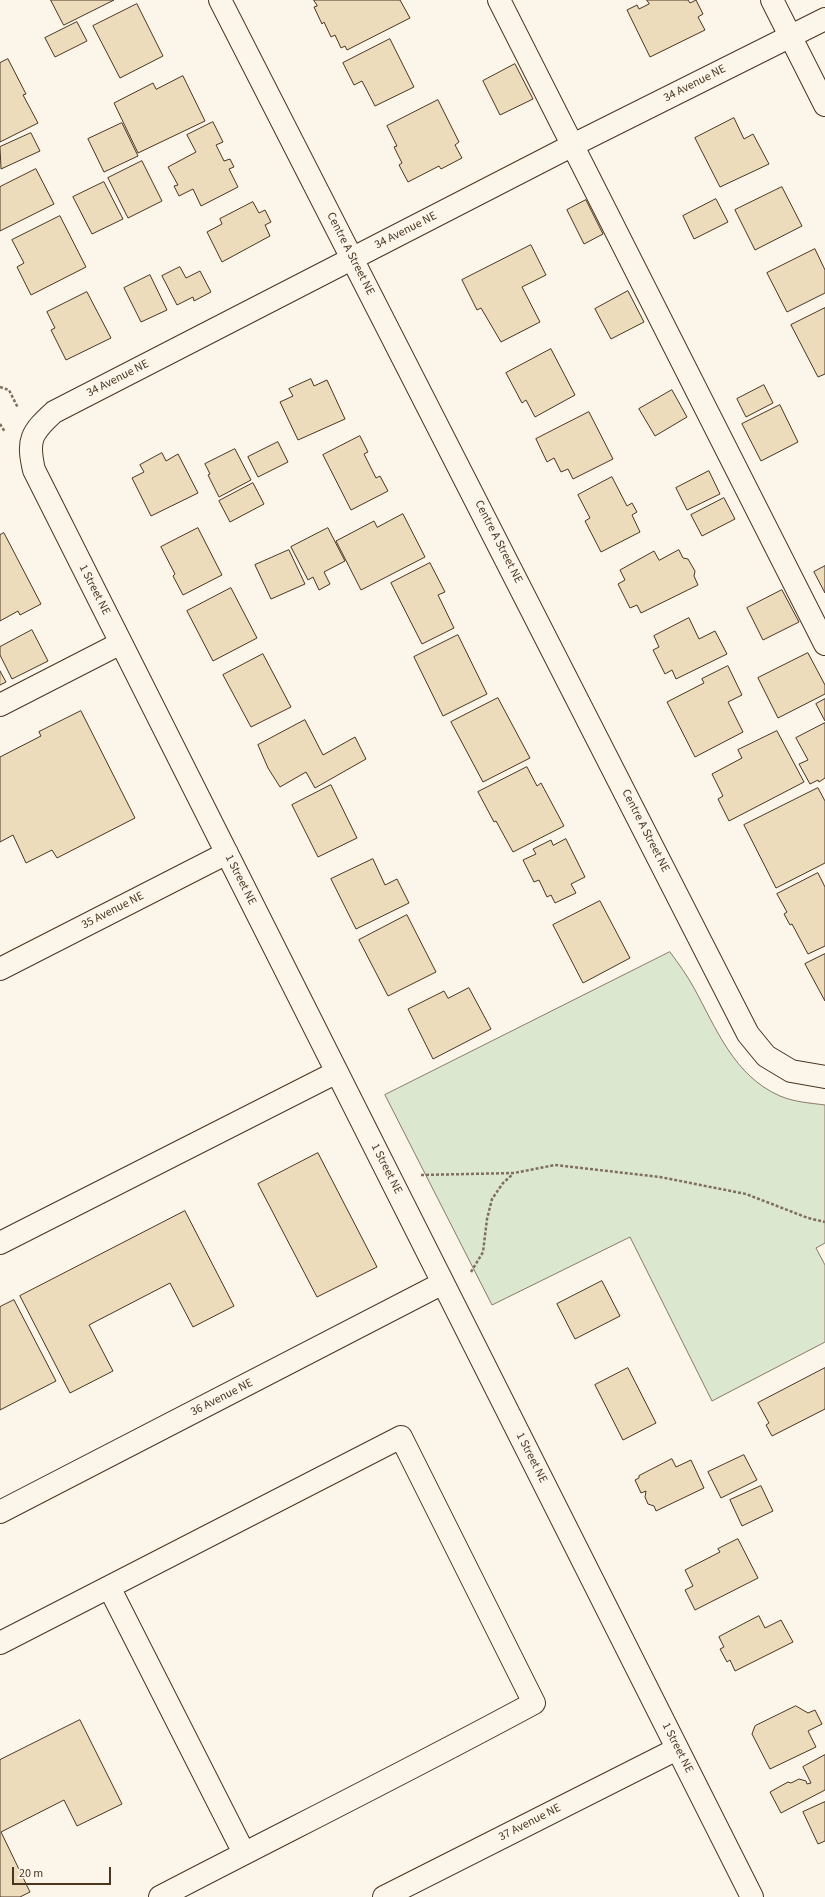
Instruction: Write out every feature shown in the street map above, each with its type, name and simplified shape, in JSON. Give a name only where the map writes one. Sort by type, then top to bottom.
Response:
[{"type":"street","name":"Centre A Street NE","points":[[220,0],[748,1034],[766,1056],[791,1072],[825,1077]]},
{"type":"street","points":[[498,0],[573,145],[825,644]]},
{"type":"street","points":[[772,0],[825,105]]},
{"type":"street","name":"34 Avenue NE","points":[[31,438],[42,423],[54,412],[573,145],[825,19]]},
{"type":"street","name":"1 Street NE","points":[[31,438],[30,452],[34,470],[752,1897]]},
{"type":"street","points":[[0,705],[121,643]]},
{"type":"street","name":"35 Avenue NE","points":[[0,969],[227,853]]},
{"type":"street","points":[[0,1243],[337,1072]]},
{"type":"street","name":"36 Avenue NE","points":[[0,1512],[443,1283]]},
{"type":"street","points":[[0,1643],[401,1437],[534,1704],[440,1754],[160,1897]]},
{"type":"street","points":[[109,1587],[244,1853]]},
{"type":"street","name":"37 Avenue NE","points":[[384,1897],[677,1749]]},
{"type":"path","points":[[421,1175],[514,1173],[555,1165],[660,1177],[746,1194],[808,1218],[825,1222]]},
{"type":"path","points":[[471,1272],[483,1252],[486,1219],[492,1200],[503,1183],[514,1173]]},
{"type":"green space","points":[[670,952],[691,983],[728,1050],[738,1064],[750,1076],[764,1087],[785,1098],[825,1105],[825,1243],[816,1248],[825,1265],[825,1342],[712,1401],[630,1237],[492,1305],[385,1095]]},
{"type":"building","points":[[51,0],[114,0],[64,25]]},
{"type":"building","points":[[314,0],[400,0],[410,18],[347,50],[345,46],[341,48],[335,35],[331,37],[324,22],[322,24],[314,7],[317,6]]},
{"type":"building","points":[[647,0],[688,0],[690,3],[696,0],[703,14],[698,17],[705,30],[650,57],[627,10],[637,5],[639,9],[649,4]]},
{"type":"building","points":[[137,4],[163,56],[120,78],[93,26]]},
{"type":"building","points":[[77,22],[87,41],[55,57],[45,38]]},
{"type":"building","points":[[390,39],[414,87],[375,106],[362,81],[354,85],[343,63]]},
{"type":"building","points":[[8,59],[26,94],[23,95],[38,123],[0,142],[0,63]]},
{"type":"building","points":[[515,64],[533,99],[500,115],[483,81]]},
{"type":"building","points":[[183,76],[205,121],[138,153],[114,103],[153,83],[156,89]]},
{"type":"building","points":[[438,100],[459,142],[455,145],[462,158],[441,169],[439,166],[408,182],[399,165],[402,163],[394,147],[397,146],[387,126]]},
{"type":"building","points":[[734,118],[744,139],[753,134],[769,164],[720,187],[695,138]]},
{"type":"building","points":[[213,122],[223,142],[216,145],[224,161],[230,159],[234,167],[229,169],[238,187],[201,206],[193,189],[179,196],[174,186],[178,185],[168,167],[196,152],[187,135]]},
{"type":"building","points":[[122,123],[138,156],[104,172],[88,139]]},
{"type":"building","points":[[31,133],[40,151],[1,169],[0,147]]},
{"type":"building","points":[[142,161],[162,201],[128,218],[108,178]]},
{"type":"building","points":[[36,169],[54,204],[0,231],[0,187]]},
{"type":"building","points":[[104,182],[123,219],[92,234],[73,197]]},
{"type":"building","points":[[782,187],[802,226],[755,250],[735,210]]},
{"type":"building","points":[[716,199],[728,222],[694,239],[683,216]]},
{"type":"building","points":[[586,200],[603,234],[584,244],[567,210]]},
{"type":"building","points":[[253,202],[259,213],[265,210],[271,222],[265,225],[270,236],[222,262],[207,232],[222,224],[220,219]]},
{"type":"building","points":[[60,216],[86,267],[31,295],[17,267],[24,263],[12,240]]},
{"type":"building","points":[[531,245],[546,275],[522,287],[540,322],[501,342],[481,308],[477,310],[462,280]]},
{"type":"building","points":[[815,249],[825,270],[825,293],[787,312],[767,273]]},
{"type":"building","points":[[180,267],[186,278],[200,271],[211,292],[194,301],[193,297],[177,305],[162,276]]},
{"type":"building","points":[[150,275],[167,310],[141,322],[124,288]]},
{"type":"building","points":[[628,291],[644,322],[611,339],[595,309]]},
{"type":"building","points":[[87,292],[111,338],[66,360],[51,330],[55,328],[47,312]]},
{"type":"building","points":[[825,308],[825,374],[818,377],[791,325]]},
{"type":"building","points":[[551,349],[575,395],[535,417],[526,400],[522,403],[506,373]]},
{"type":"building","points":[[311,379],[314,386],[327,380],[345,419],[298,440],[280,402],[293,396],[289,389]]},
{"type":"building","points":[[764,385],[773,403],[746,417],[737,399]]},
{"type":"building","points":[[672,390],[687,417],[655,436],[639,409]]},
{"type":"building","points":[[780,405],[798,442],[761,461],[742,424]]},
{"type":"building","points":[[589,412],[613,459],[573,479],[568,469],[561,472],[554,458],[547,462],[536,439]]},
{"type":"building","points":[[360,436],[368,452],[364,454],[376,478],[380,476],[388,491],[351,510],[323,455]]},
{"type":"building","points":[[278,442],[288,462],[258,477],[248,457]]},
{"type":"building","points":[[235,449],[251,480],[219,497],[208,475],[210,474],[205,464]]},
{"type":"building","points":[[162,453],[166,461],[178,454],[198,493],[151,516],[132,478],[144,472],[140,465]]},
{"type":"building","points":[[709,471],[720,494],[687,510],[676,488]]},
{"type":"building","points":[[612,477],[627,506],[632,503],[637,512],[632,515],[640,532],[601,552],[585,521],[590,518],[578,495]]},
{"type":"building","points":[[253,483],[264,504],[230,522],[219,501]]},
{"type":"building","points":[[724,498],[735,519],[702,536],[691,515]]},
{"type":"building","points":[[403,514],[425,557],[361,590],[336,541],[374,521],[377,527]]},
{"type":"building","points":[[198,528],[222,575],[183,595],[173,576],[175,574],[161,547]]},
{"type":"building","points":[[328,528],[345,561],[324,572],[330,584],[319,590],[313,577],[308,580],[291,547]]},
{"type":"building","points":[[4,533],[41,604],[20,615],[18,611],[0,621],[0,535]]},
{"type":"building","points":[[289,550],[305,584],[271,599],[255,565]]},
{"type":"building","points":[[679,550],[683,558],[688,559],[695,571],[694,576],[698,585],[641,613],[637,605],[630,608],[618,584],[625,580],[620,570],[654,551],[659,560]]},
{"type":"building","points":[[430,563],[445,592],[438,595],[454,628],[422,644],[391,583]]},
{"type":"building","points":[[825,566],[825,593],[814,572]]},
{"type":"building","points":[[231,588],[257,638],[213,661],[187,611]]},
{"type":"building","points":[[782,590],[799,622],[763,640],[747,608]]},
{"type":"building","points":[[689,618],[699,639],[715,631],[727,654],[676,679],[672,670],[665,674],[653,650],[659,647],[654,636]]},
{"type":"building","points":[[32,630],[48,661],[12,679],[0,655],[0,647]]},
{"type":"building","points":[[458,635],[487,694],[443,716],[414,657]]},
{"type":"building","points":[[808,653],[825,685],[825,694],[778,718],[758,678]]},
{"type":"building","points":[[263,654],[291,707],[251,727],[223,675]]},
{"type":"building","points":[[728,666],[742,695],[728,702],[743,732],[695,757],[667,702],[704,683],[702,679]]},
{"type":"building","points":[[0,671],[6,682],[0,685]]},
{"type":"building","points":[[498,698],[530,758],[483,782],[451,722]]},
{"type":"building","points":[[825,699],[825,721],[816,704]]},
{"type":"building","points":[[81,711],[135,818],[57,858],[52,850],[26,863],[13,835],[0,842],[0,757],[41,736],[39,732]]},
{"type":"building","points":[[305,720],[323,755],[355,737],[366,759],[315,788],[306,772],[280,787],[268,768],[258,745]]},
{"type":"building","points":[[825,723],[825,778],[819,782],[818,780],[810,784],[799,764],[808,760],[796,738]]},
{"type":"building","points":[[777,731],[804,782],[729,821],[718,799],[723,796],[712,774],[742,758],[738,750]]},
{"type":"building","points":[[527,767],[537,786],[541,783],[564,826],[513,852],[496,821],[494,822],[478,792]]},
{"type":"building","points":[[331,785],[357,838],[318,857],[292,805]]},
{"type":"building","points":[[818,788],[825,801],[825,863],[776,888],[744,825]]},
{"type":"building","points":[[566,839],[585,877],[571,884],[576,893],[555,903],[551,895],[547,897],[539,880],[534,882],[523,860],[536,854],[533,849],[551,840],[553,845]]},
{"type":"building","points":[[373,859],[385,885],[397,879],[409,903],[356,929],[331,879]]},
{"type":"building","points":[[818,873],[825,887],[825,946],[808,954],[792,924],[790,925],[784,914],[787,912],[777,894]]},
{"type":"building","points":[[600,901],[630,958],[583,983],[553,925]]},
{"type":"building","points":[[407,915],[436,972],[388,996],[359,940]]},
{"type":"building","points":[[825,954],[825,1001],[805,964]]},
{"type":"building","points":[[469,988],[491,1029],[433,1059],[408,1009],[444,991],[448,998]]},
{"type":"building","points":[[318,1153],[377,1267],[317,1297],[258,1184]]},
{"type":"building","points":[[185,1211],[234,1306],[193,1327],[170,1283],[89,1325],[113,1371],[70,1393],[20,1296]]},
{"type":"building","points":[[602,1281],[620,1316],[575,1339],[557,1304]]},
{"type":"building","points":[[14,1300],[56,1381],[0,1410],[0,1307]]},
{"type":"building","points":[[628,1368],[656,1423],[623,1440],[595,1385]]},
{"type":"building","points":[[825,1368],[825,1409],[772,1436],[766,1425],[769,1423],[758,1403]]},
{"type":"building","points":[[744,1455],[757,1480],[721,1498],[708,1472]]},
{"type":"building","points":[[672,1459],[676,1467],[691,1460],[704,1488],[656,1511],[654,1506],[648,1504],[645,1497],[646,1491],[641,1493],[635,1480],[639,1478],[639,1476]]},
{"type":"building","points":[[761,1486],[773,1511],[742,1526],[730,1500]]},
{"type":"building","points":[[738,1539],[758,1578],[695,1610],[685,1590],[693,1586],[685,1570],[720,1552],[718,1549]]},
{"type":"building","points":[[759,1616],[765,1628],[781,1620],[793,1642],[735,1671],[730,1660],[727,1662],[720,1649],[724,1647],[719,1637]]},
{"type":"building","points":[[796,1706],[808,1713],[815,1710],[822,1724],[808,1731],[816,1747],[770,1769],[752,1734],[755,1726]]},
{"type":"building","points":[[80,1720],[122,1804],[77,1826],[64,1800],[1,1832],[30,1892],[20,1897],[0,1897],[0,1760]]},
{"type":"building","points":[[825,1755],[825,1790],[781,1813],[770,1792],[788,1782],[791,1783],[799,1779],[806,1781],[807,1784],[811,1783],[803,1767]]},
{"type":"building","points":[[825,1802],[825,1841],[818,1844],[803,1812]]}]
